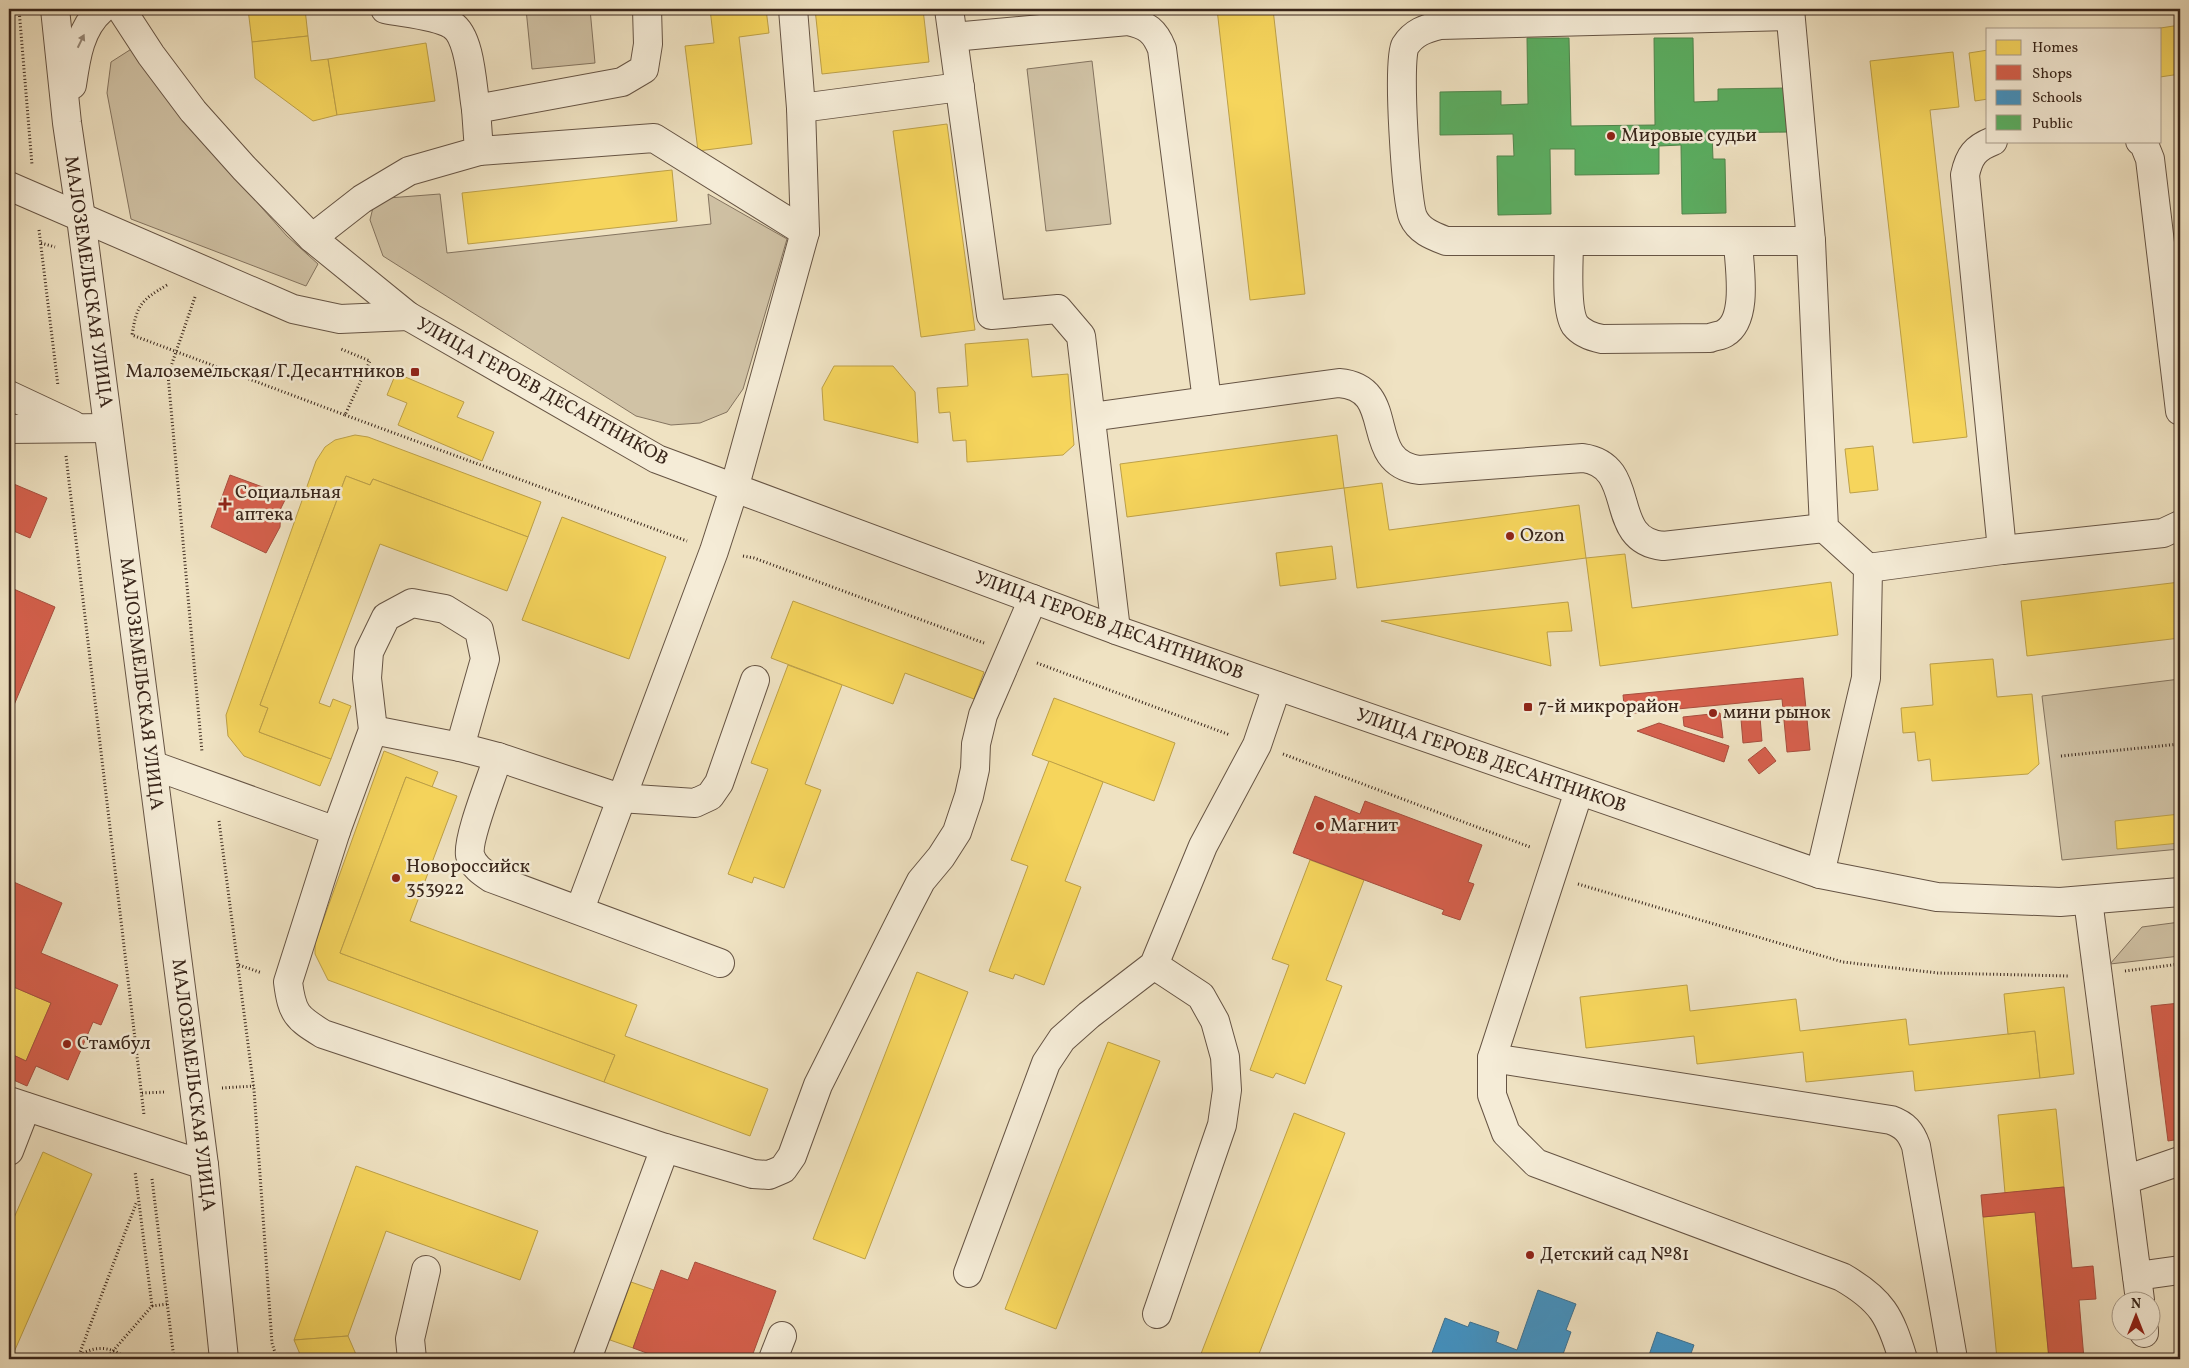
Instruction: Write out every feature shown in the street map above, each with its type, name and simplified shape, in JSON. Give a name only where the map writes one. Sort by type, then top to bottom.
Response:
[{"type":"street","name":"МАЛОЗЕМЕЛЬСКАЯ УЛИЦА","points":[[55,9],[67,123],[82,218],[204,1165],[224,1359]]},
{"type":"street","points":[[67,123],[78,48],[94,16],[102,9]]},
{"type":"street","points":[[121,9],[151,55],[194,112],[244,168],[312,238],[408,316]]},
{"type":"street","points":[[385,9],[442,20],[453,25],[462,34],[466,46],[476,108],[479,151]]},
{"type":"street","points":[[476,108],[622,82],[636,74],[644,69],[648,44],[647,9]]},
{"type":"street","points":[[580,909],[714,551],[734,489],[805,232],[801,108],[793,9]]},
{"type":"street","points":[[949,9],[991,316],[1058,308],[1081,336],[1116,630]]},
{"type":"street","points":[[1811,241],[1446,241],[1425,233],[1413,218],[1401,74],[1404,48],[1417,32],[1440,25],[1790,13],[1811,241],[1824,528],[1868,568],[1866,678],[1820,874]]},
{"type":"street","points":[[953,37],[1128,21],[1144,24],[1156,34],[1162,49],[1207,401]]},
{"type":"street","points":[[801,108],[960,87]]},
{"type":"street","points":[[312,238],[362,199],[409,171],[479,151],[654,138],[805,232]]},
{"type":"street","points":[[1991,142],[1979,147],[1968,159],[1965,175],[2002,550]]},
{"type":"street","points":[[2141,142],[2150,159],[2180,411]]},
{"type":"street","name":"УЛИЦА ГЕРОЕВ ДЕСАНТНИКОВ","points":[[9,186],[293,309],[340,319],[408,316],[657,459],[734,489],[1116,630],[1820,874],[1937,897],[2060,902],[2180,892]]},
{"type":"street","points":[[1568,242],[1571,309],[1575,324],[1587,335],[1602,339],[1710,338],[1725,333],[1737,321],[1740,305],[1738,242]]},
{"type":"street","points":[[1091,417],[1339,383],[1353,384],[1365,392],[1373,404],[1387,449],[1394,461],[1406,468],[1420,470],[1583,458],[1596,460],[1608,468],[1615,479],[1630,524],[1637,536],[1649,544],[1663,546],[1824,528]]},
{"type":"street","points":[[9,395],[68,426]]},
{"type":"street","points":[[9,429],[68,426],[108,428]]},
{"type":"street","points":[[1868,568],[2002,550],[2163,533],[2180,525]]},
{"type":"street","points":[[460,747],[484,659],[478,630],[445,609],[412,603],[386,617],[369,652],[366,678],[372,730],[336,831],[288,982],[291,1002],[301,1021],[323,1034],[665,1148],[753,1174],[768,1175],[783,1169],[792,1156],[818,1085],[907,908],[922,881],[941,857],[957,832],[970,796],[975,768],[976,744],[983,715],[1033,599]]},
{"type":"street","points":[[372,730],[460,747],[498,757],[620,798],[695,803],[710,796],[719,783],[755,680]]},
{"type":"street","points":[[968,1273],[1046,1063],[1062,1039],[1088,1015],[1154,965],[1203,846],[1257,745],[1278,686]]},
{"type":"street","points":[[498,757],[472,839],[470,855],[478,869],[491,878],[580,909],[720,963]]},
{"type":"street","points":[[152,765],[215,786],[336,831]]},
{"type":"street","points":[[1579,791],[1492,1058],[1492,1095],[1506,1133],[1536,1163],[1842,1277],[1864,1290],[1883,1308],[1895,1332],[1903,1359]]},
{"type":"street","points":[[2088,900],[2138,1288],[2180,1270]]},
{"type":"street","points":[[1154,965],[1201,996],[1215,1021],[1225,1057],[1227,1090],[1222,1125],[1157,1314]]},
{"type":"street","points":[[1492,1058],[1881,1118],[1903,1124],[1912,1134],[1916,1146],[1953,1359]]},
{"type":"street","points":[[9,1151],[17,1104],[204,1165]]},
{"type":"street","points":[[587,1359],[665,1148]]},
{"type":"street","points":[[2124,1180],[2180,1161]]},
{"type":"street","points":[[412,1359],[410,1339],[426,1270]]},
{"type":"path","points":[[19,9],[34,198],[68,426],[140,1144],[168,1304],[174,1359]]},
{"type":"path","points":[[172,282],[148,296],[136,312],[132,335],[345,414],[370,360],[334,346]]},
{"type":"path","points":[[196,292],[168,375],[203,757],[212,764],[254,1090],[272,1343],[276,1359]]},
{"type":"path","points":[[2061,756],[2180,744]]},
{"type":"path","points":[[140,1144],[137,1200],[152,1306]]},
{"type":"path","points":[[79,1355],[137,1200]]},
{"type":"path","points":[[106,1359],[152,1306],[168,1304]]},
{"type":"path","points":[[74,1359],[79,1355],[100,1348],[113,1350],[127,1359]]},
{"type":"shaded area","points":[[526,9],[590,9],[595,63],[532,69]]},
{"type":"shaded area","points":[[136,46],[204,143],[287,236],[318,264],[306,286],[131,219],[107,93],[111,62]]},
{"type":"shaded area","points":[[1092,61],[1111,224],[1046,231],[1027,69]]},
{"type":"shaded area","points":[[440,194],[447,253],[711,224],[708,194],[787,239],[743,389],[727,412],[700,423],[671,425],[636,416],[383,256],[370,220],[375,199]]},
{"type":"shaded area","points":[[2180,679],[2180,849],[2062,860],[2042,696]]},
{"type":"shaded area","points":[[2180,922],[2180,956],[2110,964],[2142,927]]},
{"type":"building: Homes","points":[[248,9],[305,9],[308,36],[252,42]]},
{"type":"building: Homes","points":[[710,9],[766,9],[769,33],[739,37],[752,144],[698,151],[685,46],[714,43]]},
{"type":"building: Homes","points":[[815,9],[923,9],[929,62],[822,74]]},
{"type":"building: Homes","points":[[1217,9],[1273,9],[1305,294],[1250,300]]},
{"type":"building: Homes","points":[[2180,25],[2180,74],[2162,77],[2160,28]]},
{"type":"building: Homes","points":[[308,36],[311,61],[328,59],[337,115],[313,121],[255,78],[252,42]]},
{"type":"building: Homes","points":[[426,43],[435,101],[337,115],[328,59]]},
{"type":"building: Homes","points":[[1986,50],[1986,99],[1975,101],[1969,53]]},
{"type":"building: Homes","points":[[1953,52],[1959,107],[1930,110],[1967,437],[1913,443],[1870,61]]},
{"type":"building: Homes","points":[[947,124],[975,330],[921,337],[893,131]]},
{"type":"building: Homes","points":[[672,170],[677,221],[468,244],[462,193]]},
{"type":"building: Homes","points":[[1028,339],[1032,377],[1068,374],[1074,445],[1063,455],[967,462],[966,440],[953,441],[950,412],[939,413],[937,388],[968,386],[965,344]]},
{"type":"building: Homes","points":[[834,366],[893,366],[915,392],[918,443],[824,420],[822,388]]},
{"type":"building: Homes","points":[[396,373],[464,402],[457,417],[494,432],[482,461],[398,425],[407,403],[387,395]]},
{"type":"building: Homes","points":[[355,435],[368,437],[541,502],[528,537],[373,479],[370,485],[346,476],[260,705],[268,708],[259,732],[331,759],[320,786],[244,756],[228,736],[226,715],[316,461],[325,447],[335,440]]},
{"type":"building: Homes","points":[[1337,435],[1344,488],[1127,517],[1120,464]]},
{"type":"building: Homes","points":[[1873,446],[1878,490],[1850,493],[1845,449]]},
{"type":"building: Homes","points":[[346,476],[370,485],[373,479],[528,537],[507,591],[380,544],[319,703],[330,707],[333,699],[351,706],[331,759],[259,732],[268,708],[260,705]]},
{"type":"building: Homes","points":[[1382,483],[1389,530],[1579,505],[1586,558],[1357,588],[1344,488]]},
{"type":"building: Homes","points":[[562,517],[666,557],[629,659],[522,620]]},
{"type":"building: Homes","points":[[1332,546],[1336,579],[1280,586],[1276,553]]},
{"type":"building: Homes","points":[[1625,554],[1632,608],[1831,582],[1838,635],[1600,666],[1586,558]]},
{"type":"building: Homes","points":[[2180,582],[2180,638],[2027,656],[2021,601]]},
{"type":"building: Homes","points":[[793,601],[984,672],[974,699],[905,673],[893,704],[771,658]]},
{"type":"building: Homes","points":[[1568,602],[1572,631],[1547,632],[1551,666],[1381,621]]},
{"type":"building: Homes","points":[[1993,659],[1997,697],[2032,694],[2039,764],[2028,774],[1932,781],[1930,759],[1918,761],[1915,732],[1903,733],[1901,708],[1933,705],[1930,664]]},
{"type":"building: Homes","points":[[788,665],[842,685],[805,784],[821,790],[784,888],[754,877],[752,883],[728,874],[768,769],[751,763]]},
{"type":"building: Homes","points":[[1054,698],[1175,743],[1154,801],[1032,755]]},
{"type":"building: Homes","points":[[384,751],[438,772],[432,787],[406,777],[340,953],[615,1055],[604,1082],[328,980],[315,954],[315,943]]},
{"type":"building: Homes","points":[[1049,761],[1103,782],[1065,881],[1081,887],[1044,985],[1015,974],[1013,979],[989,971],[1028,866],[1011,860]]},
{"type":"building: Homes","points":[[406,777],[457,796],[410,921],[637,1005],[625,1036],[768,1089],[750,1136],[604,1082],[615,1055],[340,953]]},
{"type":"building: Homes","points":[[2180,814],[2180,843],[2117,849],[2115,821]]},
{"type":"building: Homes","points":[[1310,860],[1364,880],[1326,980],[1342,986],[1305,1084],[1276,1073],[1273,1078],[1250,1070],[1289,965],[1272,959]]},
{"type":"building: Homes","points":[[917,972],[968,992],[865,1259],[813,1239]]},
{"type":"building: Homes","points":[[9,985],[51,1003],[26,1061],[9,1053]]},
{"type":"building: Homes","points":[[1687,985],[1690,1011],[1796,999],[1800,1031],[1906,1019],[1909,1045],[2035,1031],[2040,1078],[1915,1091],[1913,1071],[1806,1082],[1803,1052],[1697,1064],[1694,1036],[1586,1048],[1580,997]]},
{"type":"building: Homes","points":[[2064,987],[2074,1074],[2040,1078],[2035,1031],[2008,1034],[2004,994]]},
{"type":"building: Homes","points":[[1108,1042],[1160,1061],[1056,1329],[1005,1309]]},
{"type":"building: Homes","points":[[2056,1109],[2064,1187],[2005,1193],[1998,1115]]},
{"type":"building: Homes","points":[[1294,1113],[1345,1133],[1257,1359],[1199,1359]]},
{"type":"building: Homes","points":[[43,1152],[92,1174],[11,1359],[9,1359],[9,1229]]},
{"type":"building: Homes","points":[[356,1166],[538,1231],[520,1280],[386,1231],[348,1336],[294,1340]]},
{"type":"building: Homes","points":[[2035,1212],[2049,1359],[1997,1359],[1983,1217]]},
{"type":"building: Homes","points":[[631,1282],[654,1290],[633,1348],[610,1340]]},
{"type":"building: Homes","points":[[348,1336],[358,1359],[302,1359],[294,1340]]},
{"type":"building: Shops","points":[[230,475],[287,496],[281,508],[280,527],[266,553],[211,527]]},
{"type":"building: Shops","points":[[9,482],[47,498],[30,538],[9,529]]},
{"type":"building: Shops","points":[[9,587],[55,607],[9,717]]},
{"type":"building: Shops","points":[[1803,678],[1810,750],[1787,752],[1782,699],[1625,714],[1623,695]]},
{"type":"building: Shops","points":[[1720,713],[1723,738],[1684,726],[1683,717]]},
{"type":"building: Shops","points":[[1760,717],[1762,741],[1743,743],[1741,719]]},
{"type":"building: Shops","points":[[1659,723],[1729,746],[1724,762],[1637,731]]},
{"type":"building: Shops","points":[[1765,747],[1776,761],[1759,774],[1748,760]]},
{"type":"building: Shops","points":[[1315,796],[1360,814],[1365,801],[1482,845],[1468,882],[1474,884],[1460,920],[1442,914],[1444,910],[1293,853]]},
{"type":"building: Shops","points":[[9,880],[62,903],[41,953],[118,985],[101,1025],[93,1022],[68,1080],[36,1066],[27,1086],[9,1078],[9,1053],[26,1061],[51,1003],[9,985]]},
{"type":"building: Shops","points":[[2180,1003],[2180,1139],[2168,1141],[2151,1006]]},
{"type":"building: Shops","points":[[2064,1187],[2072,1268],[2093,1266],[2096,1299],[2079,1300],[2084,1359],[2049,1359],[2035,1212],[1983,1217],[1981,1195]]},
{"type":"building: Shops","points":[[695,1262],[776,1291],[751,1359],[663,1359],[633,1348],[661,1270],[688,1280]]},
{"type":"building: Schools","points":[[1538,1290],[1576,1304],[1566,1330],[1571,1332],[1562,1357],[1555,1355],[1553,1359],[1449,1359],[1432,1353],[1445,1318],[1468,1327],[1470,1322],[1499,1332],[1496,1342],[1517,1350]]},
{"type":"building: Schools","points":[[1657,1332],[1694,1345],[1689,1359],[1642,1359],[1643,1357],[1648,1358]]},
{"type":"building: Public","points":[[1527,38],[1569,38],[1571,126],[1655,125],[1654,38],[1693,38],[1694,102],[1718,101],[1718,89],[1787,88],[1788,132],[1712,133],[1713,159],[1725,159],[1726,213],[1682,214],[1681,145],[1659,146],[1659,174],[1575,175],[1575,149],[1550,149],[1551,214],[1498,215],[1497,156],[1514,156],[1513,134],[1440,135],[1440,92],[1501,91],[1501,105],[1528,104]]},
{"type":"place","name":"Мировые судьи","points":[[1611,136]]},
{"type":"place","name":"Малоземельская/Г.Десантников","points":[[415,372]]},
{"type":"place","name":"Социальная аптека","points":[[225,504]]},
{"type":"place","name":"Ozon","points":[[1510,536]]},
{"type":"place","name":"7-й микрорайон","points":[[1528,707]]},
{"type":"place","name":"мини рынок","points":[[1713,713]]},
{"type":"place","name":"Магнит","points":[[1320,826]]},
{"type":"place","name":"Новороссийск 353922","points":[[396,878]]},
{"type":"place","name":"Стамбул","points":[[67,1044]]},
{"type":"place","name":"Детский сад №81","points":[[1530,1255]]}]
